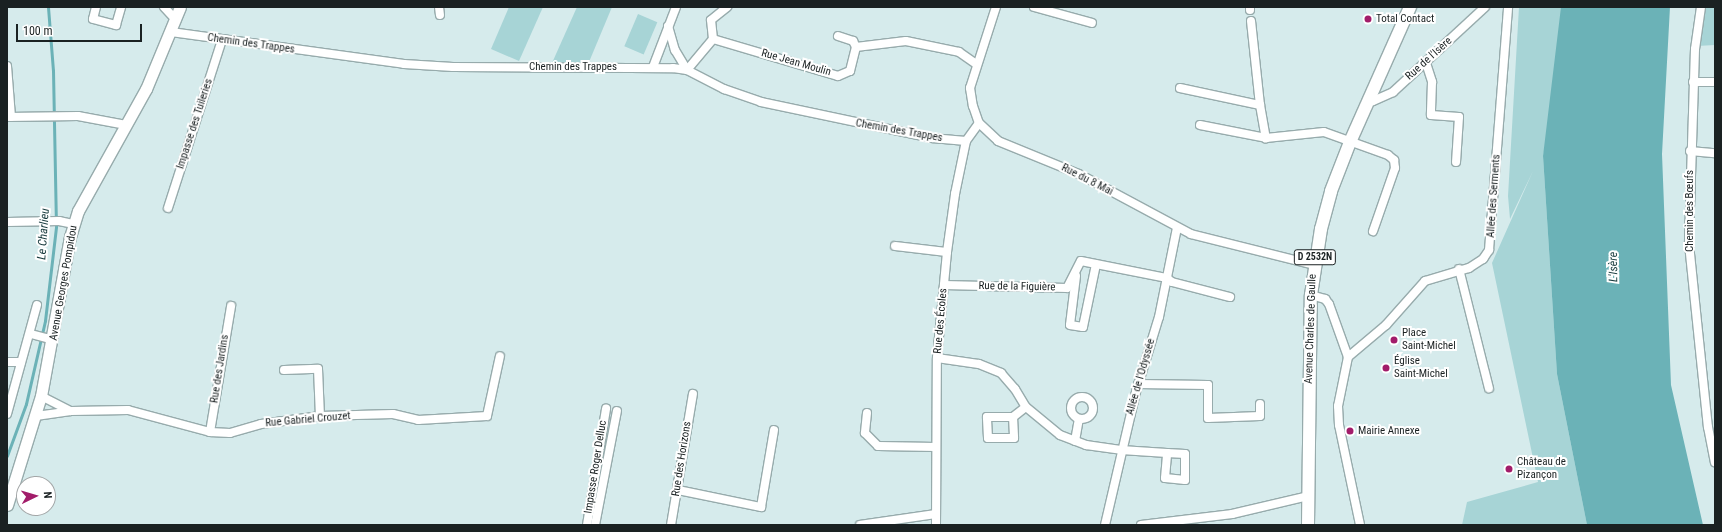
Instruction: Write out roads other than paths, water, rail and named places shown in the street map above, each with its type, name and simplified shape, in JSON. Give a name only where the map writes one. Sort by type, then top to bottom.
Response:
[{"type":"main road","name":"Avenue Georges Pompidou","points":[[7,505],[41,396],[42,337],[74,224],[88,189],[146,89],[176,20],[180,7]]},
{"type":"main road","name":"Avenue Charles de Gaulle","points":[[1308,525],[1310,295],[1314,265],[1331,191],[1368,99],[1410,7]]},
{"type":"street","points":[[96,7],[93,19],[116,25],[121,7]]},
{"type":"street","points":[[164,7],[176,20]]},
{"type":"street","points":[[653,67],[676,7]]},
{"type":"street","points":[[668,26],[675,50],[687,70],[713,39],[711,20],[727,7]]},
{"type":"street","name":"Rue du 8 Mai","points":[[996,7],[976,64],[970,88],[972,106],[979,123],[998,141],[1079,174],[1177,228],[1191,234],[1314,265]]},
{"type":"street","points":[[1034,7],[1092,23]]},
{"type":"street","name":"Rue de l'Isère","points":[[1368,99],[1373,101],[1383,98],[1426,63],[1485,7]]},
{"type":"street","name":"Allée des Serments","points":[[1348,357],[1386,325],[1425,281],[1459,269],[1469,268],[1483,259],[1489,250],[1508,7]]},
{"type":"street","name":"Chemin des Bœufs","points":[[1701,7],[1693,82],[1690,152],[1689,254],[1708,427],[1715,462]]},
{"type":"street","points":[[1251,21],[1260,105],[1266,138]]},
{"type":"street","name":"Chemin des Trappes","points":[[171,32],[404,64],[446,67],[653,67],[687,70],[724,89],[761,102],[932,138],[966,141]]},
{"type":"street","points":[[838,36],[853,41],[856,47],[906,41],[958,52],[976,64]]},
{"type":"street","name":"Rue Jean Moulin","points":[[713,39],[838,76],[850,71],[856,47]]},
{"type":"street","name":"Impasse des Tuileries","points":[[168,208],[222,40]]},
{"type":"street","points":[[1426,63],[1432,82],[1431,115],[1459,117],[1456,162]]},
{"type":"street","points":[[7,66],[9,117],[78,116],[126,125]]},
{"type":"street","points":[[1693,82],[1715,82]]},
{"type":"street","points":[[1180,88],[1260,105]]},
{"type":"street","name":"Rue des Écoles","points":[[936,525],[937,358],[947,252],[954,194],[966,141],[979,123]]},
{"type":"street","points":[[1200,125],[1266,138],[1324,132],[1388,155],[1394,160],[1395,168],[1373,231]]},
{"type":"street","points":[[1690,152],[1715,153]]},
{"type":"street","points":[[7,222],[55,221],[74,224]]},
{"type":"street","name":"Allée de l'Odyssée","points":[[1106,525],[1121,450],[1138,384],[1159,317],[1177,228]]},
{"type":"street","points":[[895,246],[947,252]]},
{"type":"street","points":[[1096,264],[1083,327],[1070,325],[1076,270],[1081,261],[1167,278],[1172,282],[1230,297]]},
{"type":"street","points":[[1459,269],[1489,388]]},
{"type":"street","name":"Rue de la Figuière","points":[[944,285],[1067,288],[1076,270]]},
{"type":"street","points":[[1310,295],[1325,299],[1329,304],[1348,357],[1338,406],[1339,425],[1360,525]]},
{"type":"street","points":[[7,414],[21,362],[42,337],[37,305]]},
{"type":"street","name":"Rue des Jardins","points":[[210,432],[231,306]]},
{"type":"street","name":"Rue Gabriel Crouzet","points":[[36,416],[71,411],[128,410],[210,432],[230,433],[261,424],[320,416],[393,414],[418,420],[487,416],[500,356]]},
{"type":"street","points":[[937,358],[979,364],[1001,373],[1015,389],[1026,407],[1060,435],[1075,441],[1121,450],[1167,453]]},
{"type":"street","points":[[7,362],[21,362]]},
{"type":"street","points":[[284,370],[318,369],[320,416]]},
{"type":"street","points":[[1138,384],[1208,385],[1208,418],[1260,416],[1260,404]]},
{"type":"street","name":"Rue des Horizons","points":[[671,525],[693,394]]},
{"type":"street","name":"Rue Gabriel Crouzet","points":[[41,396],[71,411]]},
{"type":"street","points":[[1013,417],[1026,407]]},
{"type":"street","name":"Impasse Roger Delluc","points":[[587,525],[606,409]]},
{"type":"street","points":[[595,525],[617,411]]},
{"type":"street","points":[[867,413],[865,433],[878,446],[936,447]]},
{"type":"street","points":[[1075,441],[1079,419]]},
{"type":"street","points":[[678,490],[761,506],[774,430]]},
{"type":"street","points":[[1141,525],[1206,521],[1308,496]]},
{"type":"street","points":[[860,525],[935,514]]},
{"type":"water","name":"L'Isère","points":[[1561,7],[1670,7],[1662,154],[1671,385],[1703,525],[1587,525],[1557,374],[1543,156]]},
{"type":"waterway","name":"Le Charlieu","points":[[7,456],[26,404],[45,321],[56,227],[53,71],[48,7]]},
{"type":"place","name":"Total Contact","points":[[1368,19]]},
{"type":"place","name":"Place Saint-Michel","points":[[1394,340]]},
{"type":"place","name":"Église Saint-Michel","points":[[1386,368]]},
{"type":"place","name":"Mairie Annexe","points":[[1350,431]]},
{"type":"place","name":"Château de Pizançon","points":[[1509,469]]}]
